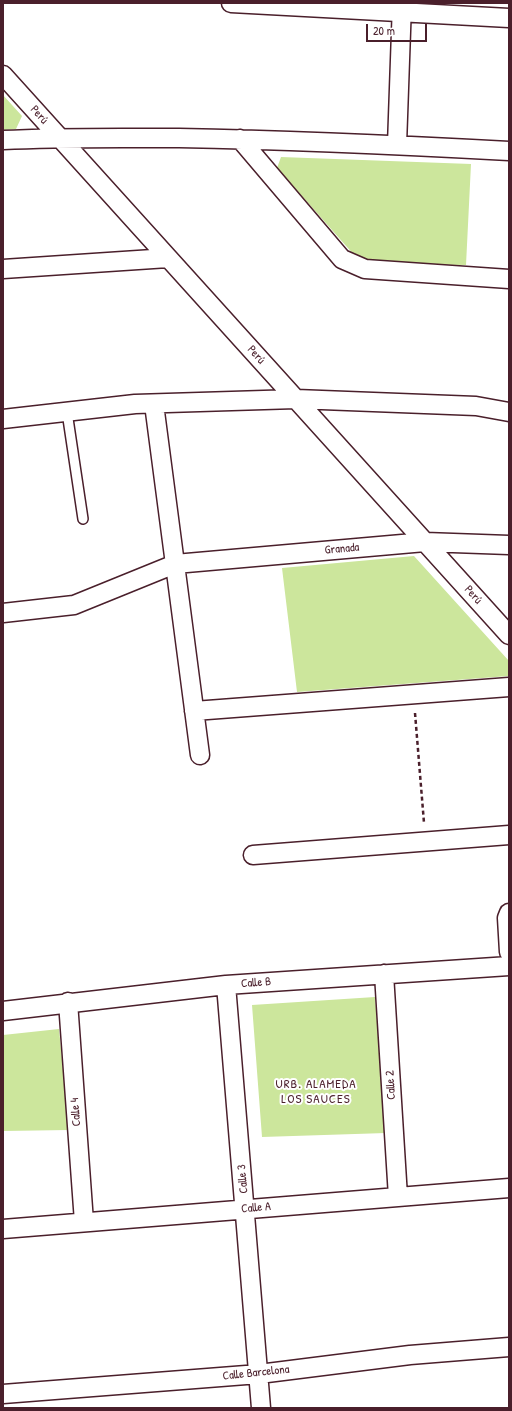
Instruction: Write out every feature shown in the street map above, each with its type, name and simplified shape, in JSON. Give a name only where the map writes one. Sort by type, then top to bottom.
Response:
[{"type":"street","points":[[231,3],[401,8],[509,18]]},
{"type":"street","points":[[397,145],[401,8]]},
{"type":"street","name":"Perú","points":[[3,75],[509,635]]},
{"type":"street","points":[[3,140],[59,137],[240,139],[509,151]]},
{"type":"street","points":[[240,139],[342,259],[365,269],[509,279]]},
{"type":"street","points":[[3,269],[168,258]]},
{"type":"street","points":[[3,418],[135,404],[296,399],[476,406],[509,412]]},
{"type":"street","points":[[154,404],[200,755]]},
{"type":"street","name":"Granada","points":[[3,613],[74,605],[175,564],[425,542],[509,545]]},
{"type":"street","points":[[194,711],[509,687]]},
{"type":"street","points":[[253,855],[509,835]]},
{"type":"street","points":[[509,913],[507,918],[509,952]]},
{"type":"street","name":"Calle B","points":[[3,1010],[226,985],[509,966]]},
{"type":"street","name":"Calle 2","points":[[384,974],[398,1196]]},
{"type":"street","name":"Calle 3","points":[[226,985],[260,1374],[261,1408]]},
{"type":"street","name":"Calle 4","points":[[68,1002],[84,1222]]},
{"type":"street","name":"Calle A","points":[[3,1229],[509,1188]]},
{"type":"street","name":"Calle Barcelona","points":[[3,1394],[260,1374],[410,1355],[509,1347]]},
{"type":"lane","points":[[67,412],[84,519]]},
{"type":"path","points":[[413,694],[426,842]]},
{"type":"green space","points":[[3,95],[22,116],[16,129],[3,130]]},
{"type":"green space","points":[[281,157],[471,164],[466,265],[366,264],[355,256],[277,168]]},
{"type":"green space","points":[[414,556],[509,661],[509,676],[297,692],[282,568]]},
{"type":"green space","points":[[375,997],[386,1133],[262,1137],[252,1005]]},
{"type":"green space","points":[[59,1029],[69,1130],[3,1131],[3,1035]]},
{"type":"district","name":"URB. ALAMEDA LOS SAUCES","points":[[316,1092]]}]
